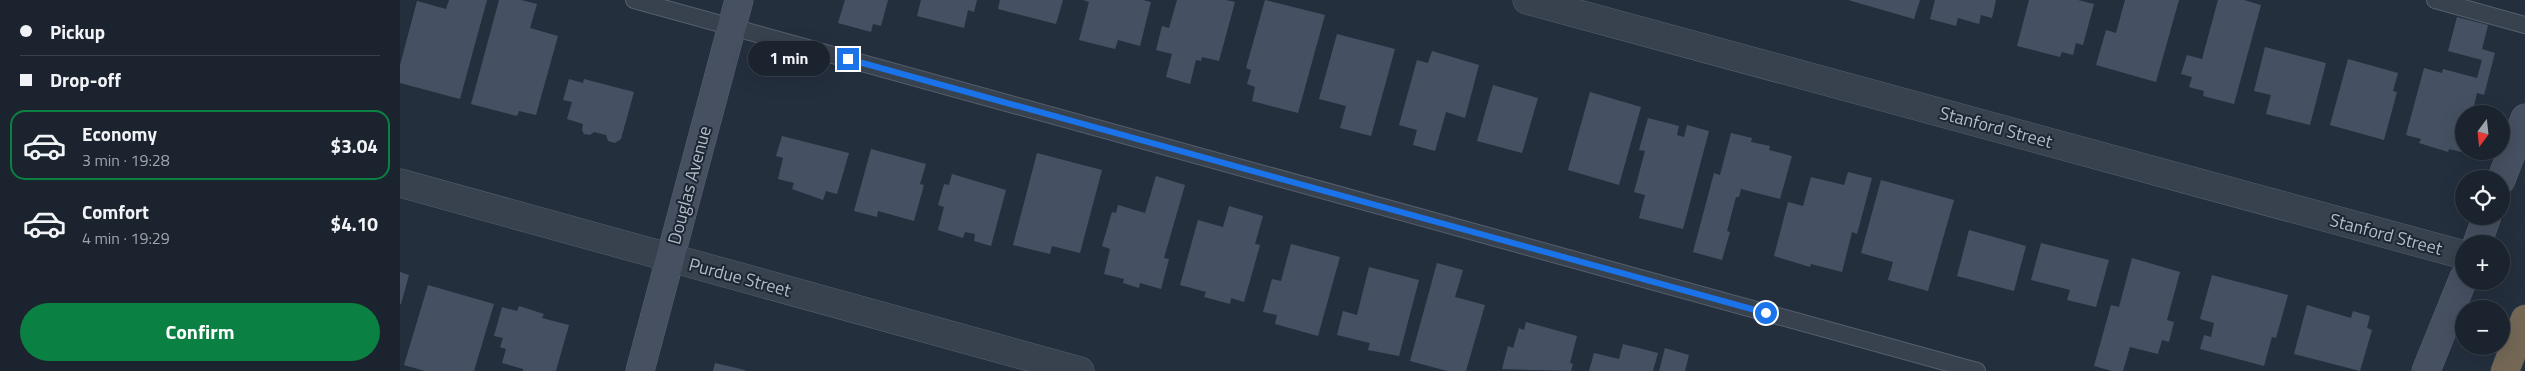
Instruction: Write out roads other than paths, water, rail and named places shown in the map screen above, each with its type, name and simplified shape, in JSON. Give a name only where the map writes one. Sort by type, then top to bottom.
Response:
[{"type":"highway","points":[[2505,371],[2525,319]]},
{"type":"street","name":"Douglas Avenue","points":[[640,371],[739,0]]},
{"type":"street","name":"Stanford Street","points":[[1528,0],[2455,253]]},
{"type":"street","points":[[2505,170],[2525,118]]},
{"type":"street","name":"Purdue Street","points":[[400,184],[1080,371]]},
{"type":"street","points":[[2426,371],[2459,290]]},
{"type":"lane","points":[[634,0],[1977,371]]},
{"type":"lane","points":[[2436,0],[2525,25]]}]
